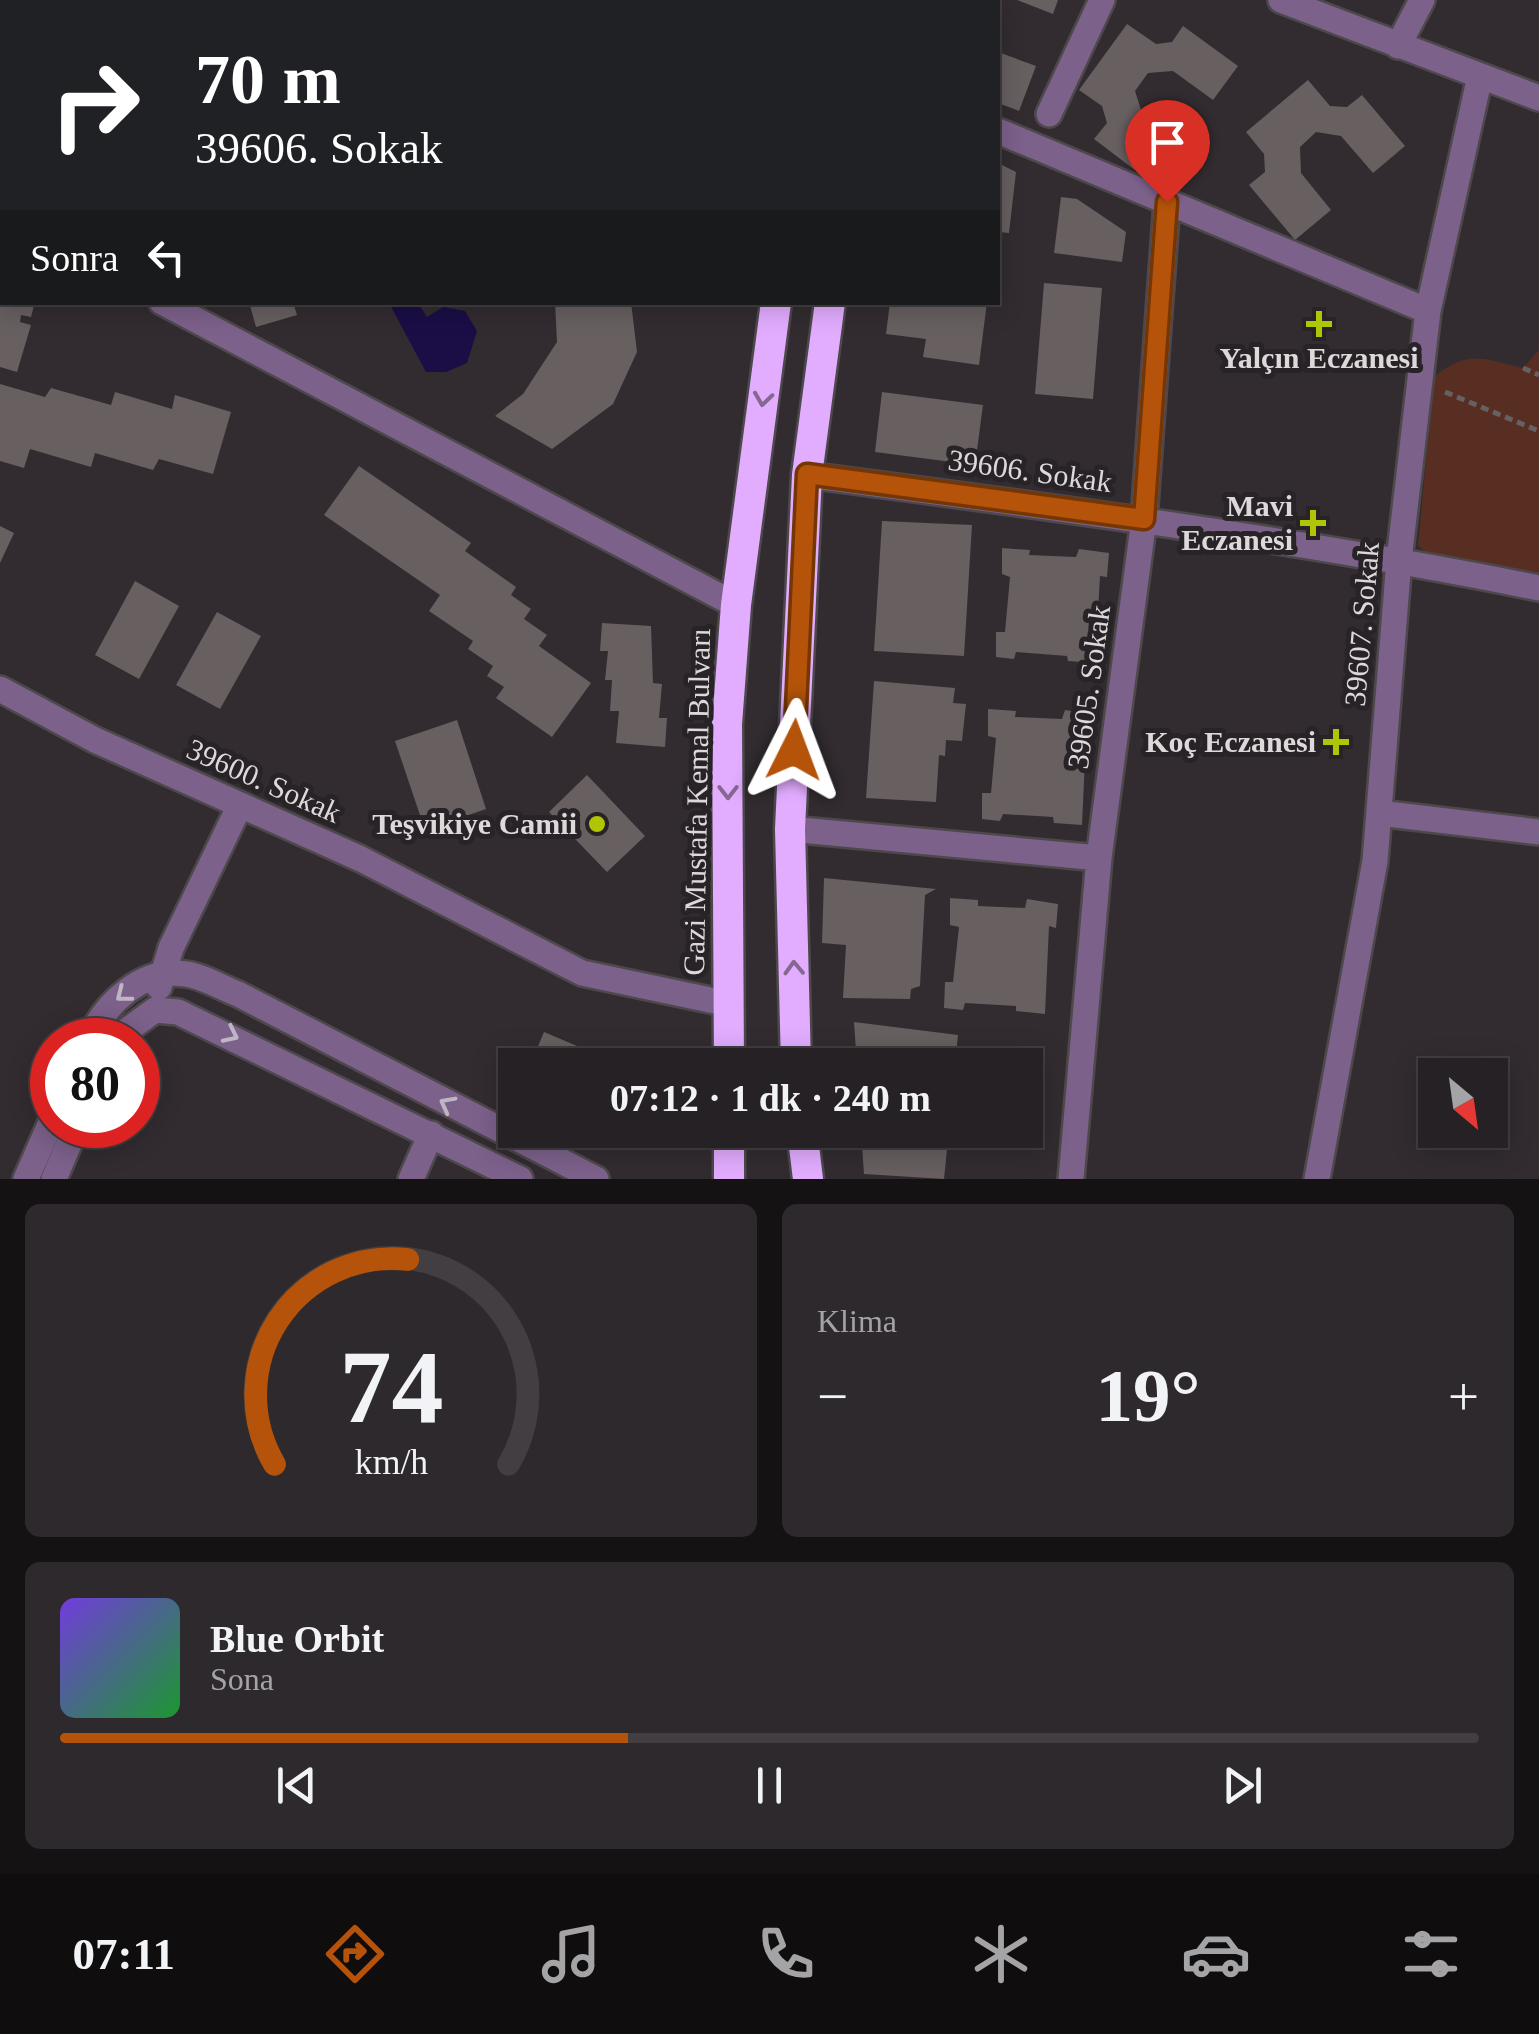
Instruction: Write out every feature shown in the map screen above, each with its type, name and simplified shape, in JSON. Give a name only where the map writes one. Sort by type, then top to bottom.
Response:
[{"type":"highway","name":"Gazi Mustafa Kemal Bulvarı","points":[[729,1048],[728,724],[736,605],[776,305]]},
{"type":"highway","points":[[796,1048],[790,829],[807,474],[830,305]]},
{"type":"highway","points":[[729,1148],[729,1179]]},
{"type":"highway","points":[[804,1148],[808,1179]]},
{"type":"street","points":[[1049,114],[1102,0]]},
{"type":"street","points":[[1281,0],[1539,98]]},
{"type":"street","points":[[1398,46],[1422,0]]},
{"type":"street","name":"39607. Sokak","points":[[1317,1179],[1375,860],[1399,560],[1428,311],[1480,76]]},
{"type":"street","points":[[1000,132],[1428,311]]},
{"type":"street","name":"39605. Sokak","points":[[1070,1179],[1099,858],[1144,519],[1167,202]]},
{"type":"street","points":[[168,305],[736,605]]},
{"type":"street","name":"39606. Sokak","points":[[807,474],[1144,519],[1399,560],[1539,588]]},
{"type":"street","name":"39600. Sokak","points":[[0,689],[95,740],[361,859],[582,973],[728,1004]]},
{"type":"street","points":[[154,1010],[161,975],[240,805]]},
{"type":"street","points":[[1378,813],[1539,832]]},
{"type":"street","points":[[790,829],[1099,858]]},
{"type":"street","points":[[98,1018],[139,983],[161,975],[188,974],[238,994],[596,1179]]},
{"type":"street","points":[[143,1018],[154,1010],[178,1012],[202,1022],[520,1179]]},
{"type":"street","points":[[411,1179],[431,1134]]},
{"type":"street","points":[[26,1179],[40,1148]]},
{"type":"street","points":[[54,1179],[67,1148]]},
{"type":"path","points":[[1523,368],[1539,375]]},
{"type":"path","points":[[1433,388],[1539,431]]},
{"type":"shaded area","points":[[390,305],[419,305],[427,317],[443,307],[465,311],[477,331],[467,363],[446,372],[426,372]]},
{"type":"shaded area","points":[[1539,350],[1539,582],[1434,561],[1418,545],[1434,377],[1467,359],[1523,368]]},
{"type":"building","points":[[1017,0],[1058,0],[1053,14]]},
{"type":"building","points":[[1127,24],[1156,44],[1172,42],[1183,26],[1238,66],[1213,100],[1173,71],[1148,73],[1135,91],[1143,116],[1181,145],[1152,183],[1094,139],[1107,123],[1102,106],[1079,90]]},
{"type":"building","points":[[1000,53],[1036,66],[1019,111],[1000,104]]},
{"type":"building","points":[[1308,80],[1330,106],[1347,107],[1362,95],[1405,146],[1373,173],[1341,136],[1316,132],[1300,147],[1301,173],[1331,210],[1295,240],[1249,185],[1265,172],[1264,154],[1246,132]]},
{"type":"building","points":[[1000,164],[1016,172],[1009,233],[1000,232]]},
{"type":"building","points":[[1061,197],[1077,199],[1126,232],[1122,262],[1054,253]]},
{"type":"building","points":[[1044,283],[1102,288],[1093,399],[1035,394]]},
{"type":"building","points":[[0,305],[34,305],[31,317],[21,315],[20,322],[31,325],[17,372],[0,367]]},
{"type":"building","points":[[250,305],[294,305],[297,315],[256,327]]},
{"type":"building","points":[[555,305],[631,305],[637,352],[613,404],[552,449],[495,416],[523,394],[557,342]]},
{"type":"building","points":[[890,305],[987,305],[979,365],[923,357],[926,339],[886,334]]},
{"type":"building","points":[[0,384],[45,397],[51,388],[111,405],[115,392],[172,409],[175,395],[231,412],[213,474],[159,459],[153,470],[95,453],[91,467],[30,449],[24,468],[0,461]]},
{"type":"building","points":[[882,392],[983,405],[975,465],[875,452]]},
{"type":"building","points":[[359,466],[471,543],[465,551],[516,587],[511,595],[531,609],[524,619],[547,635],[539,646],[591,683],[552,737],[496,698],[504,687],[487,676],[493,666],[468,649],[473,641],[429,611],[440,595],[324,515]]},
{"type":"building","points":[[882,521],[972,525],[964,656],[874,651]]},
{"type":"building","points":[[0,526],[14,533],[0,563]]},
{"type":"building","points":[[1002,548],[1030,550],[1029,555],[1076,557],[1079,549],[1109,553],[1107,577],[1100,576],[1095,663],[1068,661],[1067,656],[1016,652],[1014,659],[996,657],[996,632],[1005,632],[1010,577],[1002,574]]},
{"type":"building","points":[[135,581],[179,606],[139,679],[95,655]]},
{"type":"building","points":[[217,612],[261,636],[220,709],[176,685]]},
{"type":"building","points":[[602,623],[651,626],[653,683],[662,684],[659,718],[667,718],[665,747],[616,743],[619,711],[610,711],[612,680],[605,680],[608,651],[600,651]]},
{"type":"building","points":[[874,681],[955,688],[953,703],[966,704],[962,741],[946,740],[945,756],[939,755],[936,802],[866,798]]},
{"type":"building","points":[[988,709],[1016,711],[1015,717],[1062,719],[1065,710],[1095,715],[1093,739],[1086,737],[1082,825],[1054,823],[1053,817],[1003,814],[1000,821],[982,819],[982,793],[991,793],[996,738],[988,736]]},
{"type":"building","points":[[457,720],[486,809],[425,830],[395,741]]},
{"type":"building","name":"Teşvikiye Camii","points":[[587,775],[645,836],[607,872],[549,812]]},
{"type":"building","points":[[824,878],[936,889],[925,895],[920,986],[911,989],[910,999],[843,998],[846,945],[822,943]]},
{"type":"building","points":[[950,898],[978,900],[978,906],[1025,908],[1027,899],[1058,904],[1056,928],[1049,926],[1045,1014],[1016,1011],[1016,1006],[965,1003],[963,1010],[944,1008],[945,982],[953,982],[959,927],[950,925]]},
{"type":"building","points":[[854,1022],[958,1035],[957,1048],[856,1048]]},
{"type":"building","points":[[544,1032],[582,1048],[537,1048]]},
{"type":"building","points":[[862,1148],[947,1148],[944,1179],[864,1174]]},
{"type":"place","name":"Yalçın Eczanesi","points":[[1319,324]]},
{"type":"place","name":"Mavi Eczanesi","points":[[1313,523]]},
{"type":"place","name":"Koç Eczanesi","points":[[1336,742]]},
{"type":"place","name":"Teşvikiye Camii","points":[[597,824]]},
{"type":"route","points":[[794,750],[807,474],[1144,519],[1167,202]]}]
